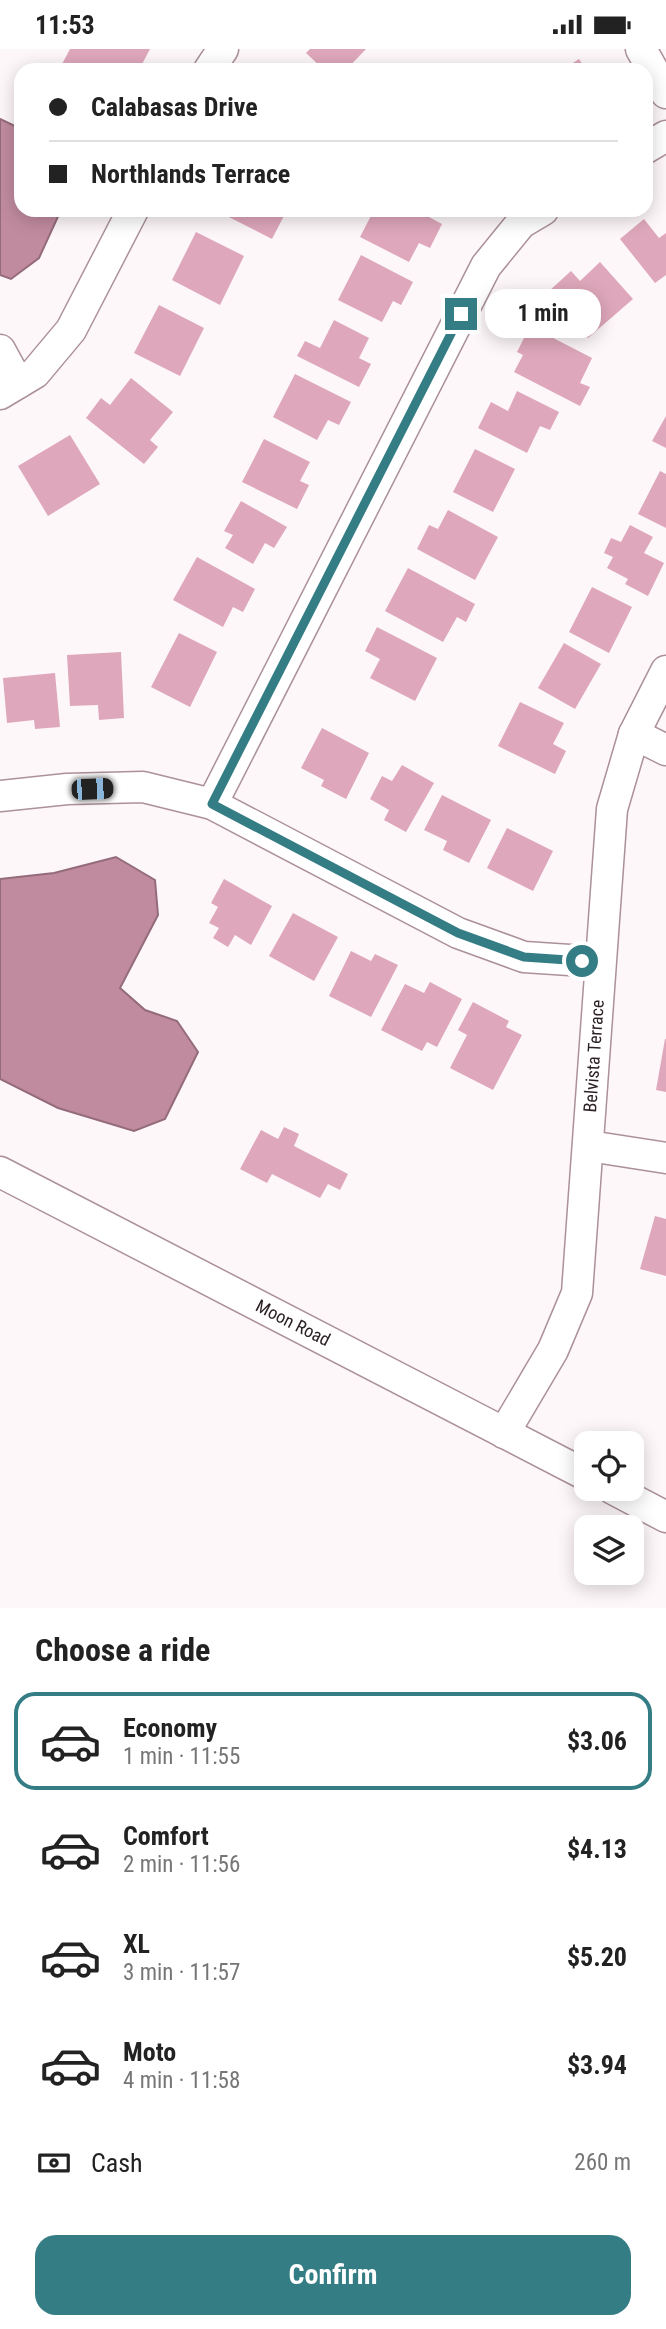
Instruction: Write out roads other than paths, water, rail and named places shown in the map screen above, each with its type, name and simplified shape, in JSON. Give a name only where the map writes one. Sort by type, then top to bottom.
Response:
[{"type":"street","points":[[653,70],[666,93]]},
{"type":"street","points":[[0,350],[9,389],[35,373],[71,330],[129,217]]},
{"type":"street","points":[[212,804],[486,265],[521,223],[531,217]]},
{"type":"street","name":"Belvista Terrace","points":[[504,1433],[553,1350],[578,1293],[612,809],[634,734],[666,671]]},
{"type":"street","points":[[634,734],[666,750]]},
{"type":"street","points":[[0,796],[67,789],[143,787],[212,804],[458,933],[524,957],[600,963]]},
{"type":"street","points":[[589,1146],[666,1158]]},
{"type":"street","name":"Moon Road","points":[[0,1172],[574,1469]]},
{"type":"street","points":[[636,1501],[666,1517]]}]
